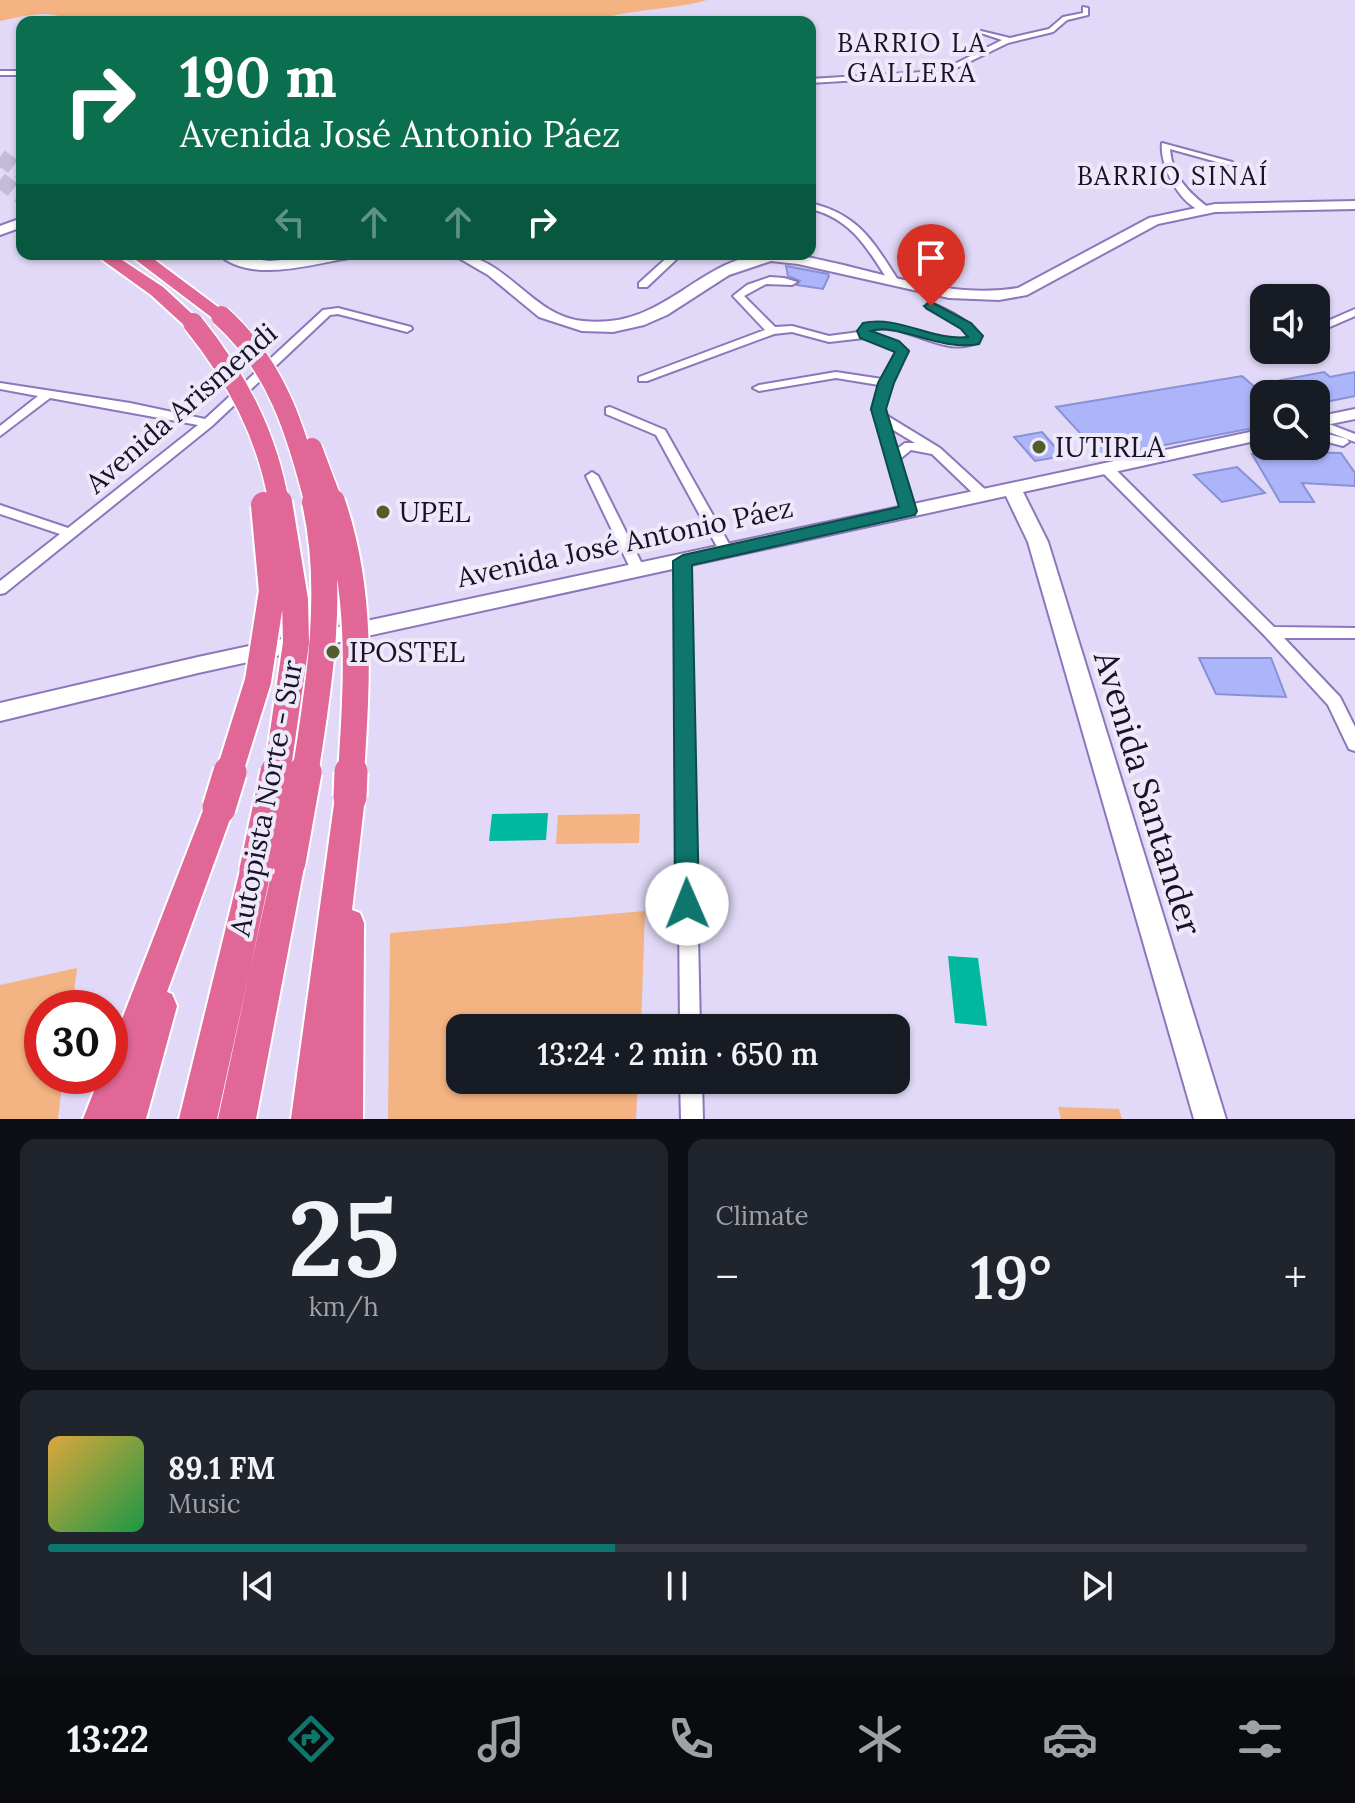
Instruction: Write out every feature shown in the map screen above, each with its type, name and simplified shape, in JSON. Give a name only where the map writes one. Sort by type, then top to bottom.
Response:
[{"type":"highway","name":"Autopista Norte - Sur","points":[[111,260],[157,291],[193,323],[219,354],[254,413],[273,461],[296,610],[293,667],[256,870],[198,1119]]},
{"type":"highway","name":"Autopista Norte - Sur","points":[[144,260],[221,316],[246,337],[262,358],[290,413],[318,522],[325,608],[316,709],[237,1119]]},
{"type":"highway","points":[[290,413],[310,444],[331,493],[356,607],[344,1119]]},
{"type":"highway","points":[[127,1119],[258,681],[272,591],[262,488],[273,461]]},
{"type":"highway","points":[[310,1119],[350,797]]},
{"type":"highway","points":[[102,1119],[219,808]]},
{"type":"street","points":[[816,81],[933,76],[1009,40],[1051,31],[1065,18],[1086,14],[1085,8]]},
{"type":"street","points":[[983,32],[1009,40]]},
{"type":"street","points":[[1206,210],[1182,192],[1171,177],[1165,145],[1228,162]]},
{"type":"street","points":[[798,260],[968,294],[1009,295],[1022,292],[1154,221],[1206,210],[1355,205]]},
{"type":"street","points":[[816,207],[837,212],[858,230],[893,280]]},
{"type":"street","points":[[816,214],[837,212]]},
{"type":"street","points":[[237,260],[271,264],[302,260]]},
{"type":"street","points":[[470,260],[501,276],[535,311],[552,320],[602,328],[649,320],[740,264],[754,260]]},
{"type":"street","points":[[643,285],[670,260]]},
{"type":"street","points":[[772,331],[738,296],[755,283],[775,279],[792,282]]},
{"type":"street","points":[[865,335],[866,327],[883,324],[953,343],[974,341],[976,336],[966,326],[931,306]]},
{"type":"street","name":"Avenida Arismendi","points":[[0,589],[208,423],[327,312],[338,311],[407,329]]},
{"type":"street","points":[[1330,324],[1355,312]]},
{"type":"street","points":[[643,379],[772,331],[792,329],[829,339],[865,335],[894,344],[902,351],[879,402],[909,511]]},
{"type":"street","points":[[759,388],[836,375],[886,383]]},
{"type":"street","points":[[0,386],[208,423]]},
{"type":"street","points":[[0,432],[49,393]]},
{"type":"street","points":[[610,411],[661,433],[726,551]]},
{"type":"street","points":[[1330,419],[1355,414]]},
{"type":"street","points":[[881,417],[936,451],[984,496]]},
{"type":"street","points":[[1330,428],[1355,438]]},
{"type":"street","name":"Avenida José Antonio Páez","points":[[0,712],[1250,437]]},
{"type":"street","points":[[1330,439],[1355,445]]},
{"type":"street","points":[[893,458],[909,446],[936,451]]},
{"type":"street","points":[[1107,469],[1270,632],[1334,701],[1355,744]]},
{"type":"street","points":[[592,476],[638,570]]},
{"type":"street","name":"Avenida Santander","points":[[1013,490],[1038,542],[1210,1119]]},
{"type":"street","points":[[0,509],[70,533]]},
{"type":"street","points":[[683,561],[690,1014]]},
{"type":"street","points":[[1270,632],[1355,633]]},
{"type":"street","points":[[691,1094],[692,1119]]},
{"type":"shaded area","points":[[0,0],[707,0],[611,16],[45,14],[16,16],[0,21]]},
{"type":"shaded area","points":[[548,813],[546,840],[489,841],[492,814]]},
{"type":"shaded area","points":[[640,814],[639,843],[556,844],[558,815]]},
{"type":"shaded area","points":[[645,911],[641,1014],[446,1014],[446,1094],[637,1094],[636,1119],[388,1119],[390,933]]},
{"type":"shaded area","points":[[948,956],[978,958],[987,1026],[955,1023]]},
{"type":"shaded area","points":[[77,968],[74,990],[24,990],[24,1094],[61,1094],[58,1119],[0,1119],[0,985]]},
{"type":"shaded area","points":[[1058,1107],[1119,1109],[1122,1119],[1061,1119]]},
{"type":"building","points":[[786,266],[829,276],[823,289],[797,285],[800,281],[788,276]]},
{"type":"building","points":[[1324,372],[1330,377],[1355,372],[1355,396],[1330,401],[1330,380],[1281,380]]},
{"type":"building","points":[[1242,376],[1250,383],[1250,429],[1102,457],[1056,407]]},
{"type":"building","name":"IUTIRLA","points":[[1042,432],[1063,456],[1035,461],[1014,437]]},
{"type":"building","points":[[1330,453],[1341,453],[1355,473],[1355,486],[1302,483],[1314,502],[1280,502],[1256,460],[1330,460]]},
{"type":"building","points":[[1237,467],[1265,493],[1222,502],[1194,475]]},
{"type":"building","points":[[1199,658],[1271,658],[1286,697],[1216,694]]},
{"type":"tunnel","points":[[0,157],[16,169]]},
{"type":"tunnel","points":[[0,180],[16,192]]},
{"type":"place","name":"IUTIRLA","points":[[1039,447]]},
{"type":"place","name":"UPEL","points":[[383,512]]},
{"type":"place","name":"IPOSTEL","points":[[333,652]]},
{"type":"district","name":"BARRIO LA GALLERA","points":[[912,58]]},
{"type":"district","name":"BARRIO SINAÍ","points":[[1173,176]]},
{"type":"route","points":[[687,904],[683,561],[909,511],[878,409],[886,383],[898,365],[902,351],[894,344],[865,335],[864,331],[868,326],[883,324],[953,343],[974,341],[976,336],[973,331],[931,306]]}]
